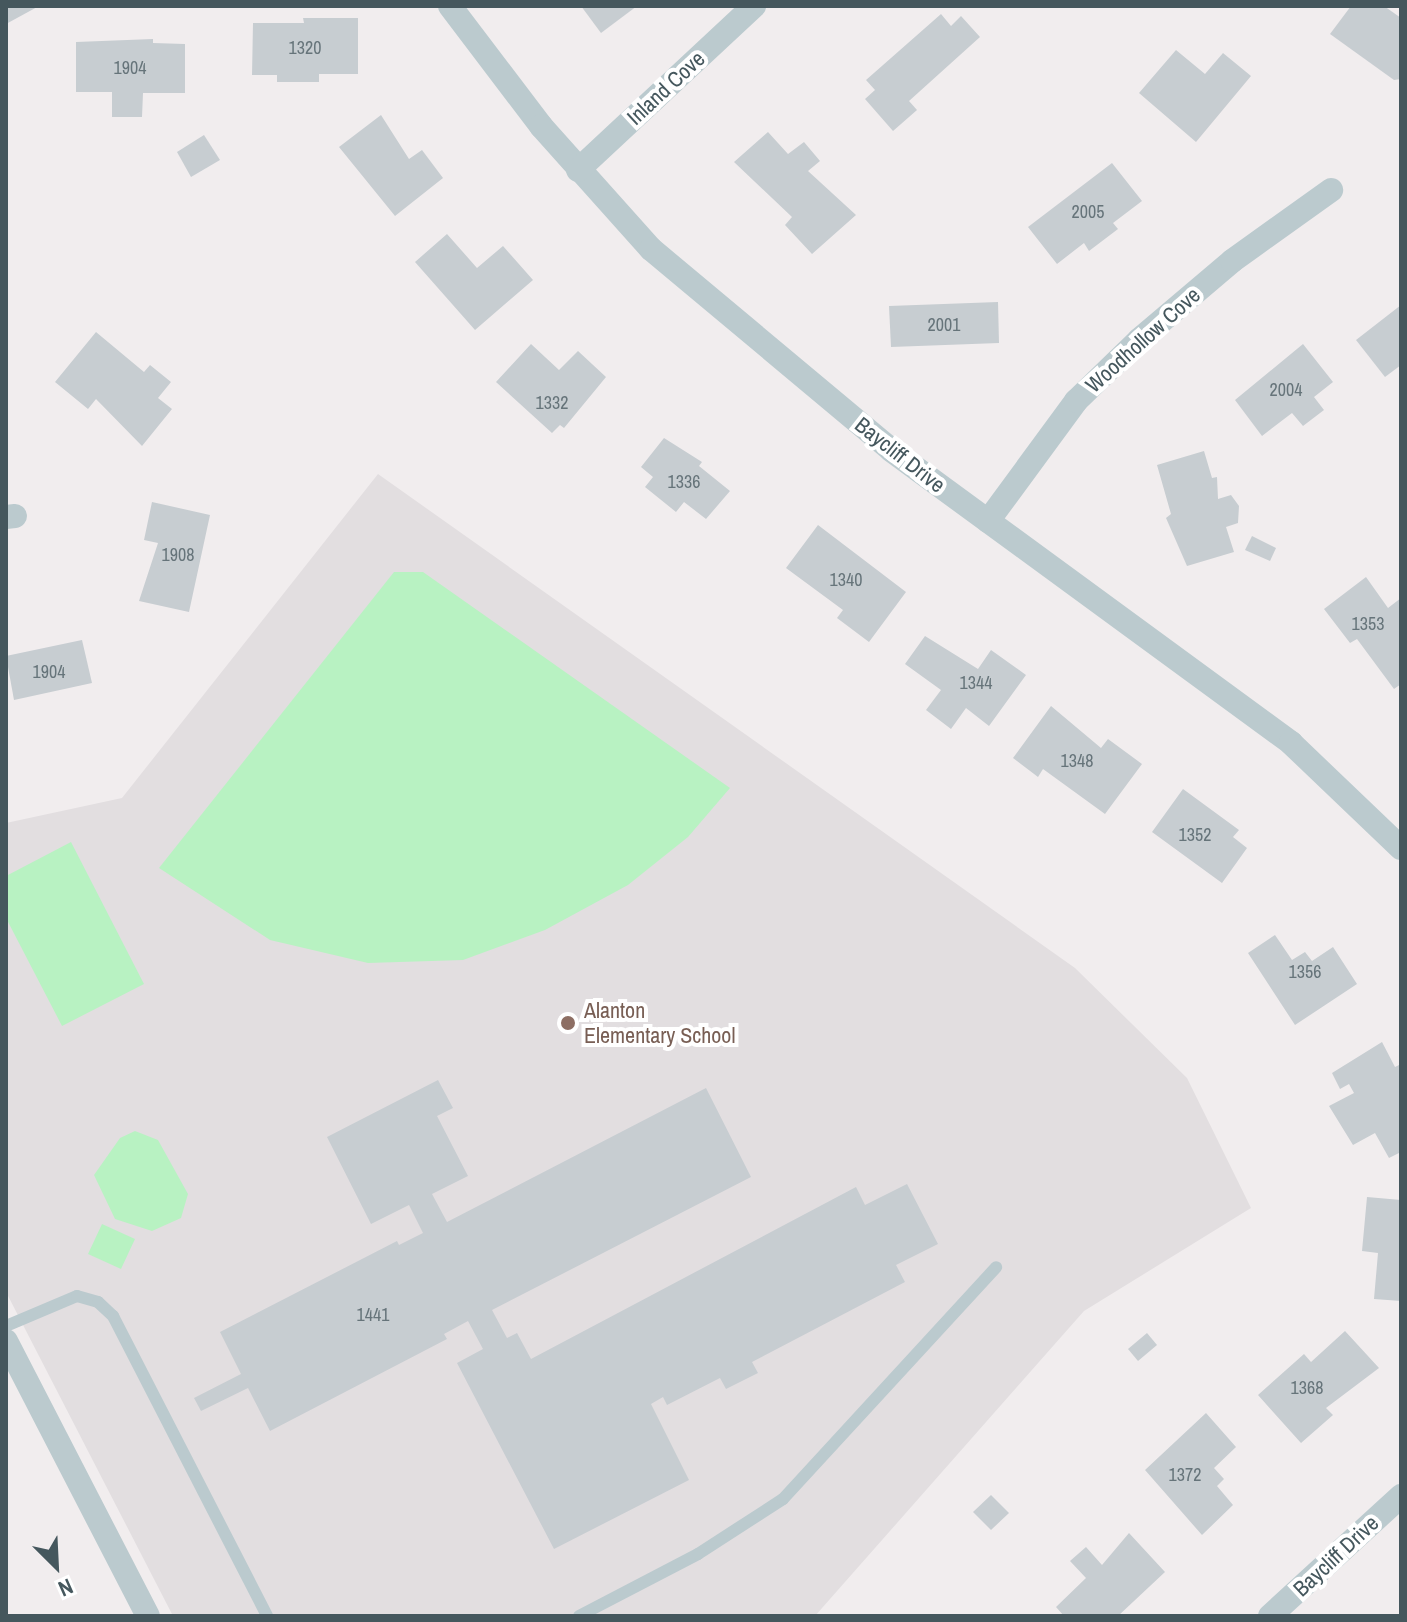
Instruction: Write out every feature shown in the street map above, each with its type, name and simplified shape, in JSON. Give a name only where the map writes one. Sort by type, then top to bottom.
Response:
[{"type":"street","name":"Baycliff Drive","points":[[450,6],[578,170],[651,249],[739,325],[988,521],[1081,584],[1291,743],[1401,848]]},
{"type":"street","name":"Inland Cove","points":[[578,170],[754,6]]},
{"type":"street","name":"Woodhollow Cove","points":[[988,521],[1076,401],[1139,340],[1232,261],[1331,190]]},
{"type":"street","points":[[6,1341],[148,1616]]},
{"type":"street","name":"Baycliff Drive","points":[[1270,1616],[1401,1496]]},
{"type":"lane","points":[[579,1616],[698,1554],[783,1499],[996,1267]]},
{"type":"lane","points":[[6,1326],[77,1296],[98,1302],[113,1316],[267,1616]]},
{"type":"shaded area","name":"Alanton Elementary School","points":[[378,474],[1075,968],[1187,1078],[1251,1208],[1084,1311],[815,1616],[173,1616],[6,1292],[6,823],[122,798]]},
{"type":"green space","points":[[394,572],[423,572],[730,788],[688,837],[628,885],[545,930],[463,960],[368,963],[270,940],[159,868]]},
{"type":"green space","points":[[71,842],[144,984],[62,1026],[6,918],[6,876]]},
{"type":"green space","points":[[135,1131],[158,1140],[188,1194],[181,1218],[152,1231],[115,1219],[94,1175],[120,1138]]},
{"type":"green space","points":[[102,1224],[135,1239],[121,1269],[88,1254]]},
{"type":"building","points":[[6,6],[39,6],[6,24]]},
{"type":"building","points":[[581,6],[637,6],[601,33]]},
{"type":"building","points":[[1351,6],[1384,6],[1401,18],[1401,79],[1394,80],[1330,34]]},
{"type":"building","points":[[941,14],[951,26],[961,16],[980,37],[909,101],[917,110],[893,131],[865,99],[875,90],[866,80]]},
{"type":"building","points":[[303,18],[358,18],[358,74],[319,74],[319,82],[277,82],[277,75],[252,75],[253,23],[304,23]]},
{"type":"building","points":[[153,39],[153,43],[185,44],[185,93],[143,93],[142,117],[112,117],[112,92],[76,92],[76,42]]},
{"type":"building","points":[[1176,50],[1205,74],[1223,53],[1251,76],[1196,142],[1139,93]]},
{"type":"building","points":[[381,115],[409,159],[422,150],[443,178],[395,216],[339,147]]},
{"type":"building","points":[[768,132],[788,154],[804,142],[820,161],[808,171],[856,215],[812,254],[785,225],[792,217],[734,162]]},
{"type":"building","points":[[204,135],[220,160],[191,177],[177,152]]},
{"type":"building","points":[[1112,163],[1142,201],[1113,223],[1118,229],[1089,251],[1084,243],[1057,264],[1028,227]]},
{"type":"building","points":[[447,234],[477,268],[503,246],[533,280],[475,330],[415,262]]},
{"type":"building","points":[[998,302],[999,343],[891,347],[889,306]]},
{"type":"building","points":[[1401,305],[1401,365],[1385,377],[1356,340]]},
{"type":"building","points":[[96,332],[144,372],[150,365],[171,382],[158,398],[172,409],[142,446],[96,399],[88,409],[55,382]]},
{"type":"building","points":[[531,344],[559,370],[578,351],[606,377],[564,428],[560,425],[552,433],[496,382]]},
{"type":"building","points":[[1303,344],[1333,382],[1314,397],[1324,410],[1303,426],[1292,413],[1262,436],[1235,400]]},
{"type":"building","points":[[664,438],[702,462],[699,466],[730,491],[706,519],[684,502],[676,512],[645,487],[653,477],[641,467]]},
{"type":"building","points":[[1204,451],[1212,478],[1217,477],[1218,499],[1231,495],[1239,506],[1238,523],[1226,527],[1234,552],[1187,566],[1166,518],[1171,514],[1157,465]]},
{"type":"building","points":[[152,502],[210,515],[189,612],[139,601],[158,543],[144,540]]},
{"type":"building","points":[[818,525],[906,592],[869,642],[837,618],[843,610],[786,568]]},
{"type":"building","points":[[1252,536],[1276,548],[1270,561],[1245,550]]},
{"type":"building","points":[[1366,577],[1388,608],[1401,598],[1401,684],[1394,689],[1357,639],[1350,643],[1324,609]]},
{"type":"building","points":[[925,636],[978,669],[991,650],[1026,675],[989,726],[966,708],[951,729],[926,710],[941,690],[905,664]]},
{"type":"building","points":[[82,640],[92,683],[14,700],[6,656]]},
{"type":"building","points":[[1051,706],[1101,748],[1108,739],[1142,764],[1105,814],[1043,769],[1038,777],[1013,758]]},
{"type":"building","points":[[1183,789],[1239,830],[1233,837],[1247,848],[1222,883],[1152,832]]},
{"type":"building","points":[[1275,935],[1292,960],[1305,952],[1312,961],[1333,947],[1357,984],[1295,1025],[1248,953]]},
{"type":"building","points":[[1382,1042],[1395,1067],[1401,1064],[1401,1152],[1389,1158],[1375,1133],[1353,1145],[1329,1106],[1354,1093],[1349,1084],[1340,1089],[1332,1073]]},
{"type":"building","points":[[438,1080],[453,1108],[437,1116],[468,1176],[432,1194],[447,1222],[706,1088],[751,1177],[492,1310],[507,1338],[517,1333],[531,1359],[856,1187],[865,1205],[907,1184],[938,1244],[896,1265],[905,1282],[752,1362],[758,1373],[726,1389],[720,1378],[667,1405],[663,1397],[651,1404],[689,1480],[554,1549],[457,1363],[483,1349],[468,1321],[444,1334],[447,1339],[270,1431],[248,1388],[201,1411],[194,1398],[241,1374],[220,1332],[397,1241],[399,1245],[423,1233],[409,1205],[371,1224],[327,1137]]},
{"type":"building","points":[[1367,1197],[1401,1200],[1401,1301],[1374,1299],[1378,1253],[1362,1251]]},
{"type":"building","points":[[1345,1331],[1379,1368],[1326,1408],[1333,1415],[1301,1443],[1258,1395],[1304,1354],[1311,1362]]},
{"type":"building","points":[[1147,1333],[1157,1345],[1138,1361],[1128,1349]]},
{"type":"building","points":[[1206,1413],[1236,1447],[1214,1468],[1224,1479],[1217,1486],[1233,1505],[1202,1535],[1145,1470]]},
{"type":"building","points":[[991,1495],[1009,1513],[991,1530],[973,1512]]},
{"type":"building","points":[[1129,1533],[1165,1572],[1118,1616],[1064,1616],[1056,1607],[1086,1578],[1070,1561],[1086,1547],[1102,1565]]},
{"type":"place","name":"Alanton Elementary School","points":[[568,1023]]}]
